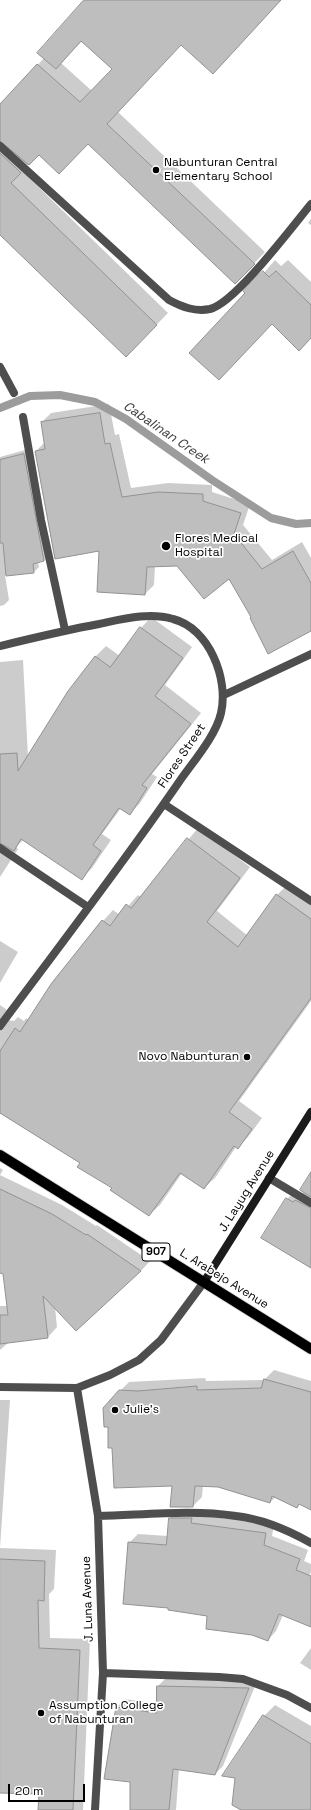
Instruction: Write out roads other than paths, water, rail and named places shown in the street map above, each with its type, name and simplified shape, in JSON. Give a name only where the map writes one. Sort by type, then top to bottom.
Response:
[{"type":"main road","name":"L. Arabejo Avenue","points":[[0,1155],[311,1349]]},
{"type":"street","points":[[0,146],[169,300],[180,306],[196,310],[210,309],[222,304],[252,274],[311,204]]},
{"type":"street","points":[[0,367],[14,393]]},
{"type":"street","points":[[23,417],[41,520],[65,630]]},
{"type":"street","name":"Flores Street","points":[[0,646],[65,630],[131,618],[154,616],[173,618],[188,624],[200,635],[212,656],[221,679],[224,694],[221,714],[215,730],[164,804],[0,1026]]},
{"type":"street","points":[[224,694],[311,654]]},
{"type":"street","points":[[164,804],[311,901]]},
{"type":"street","points":[[0,848],[88,906]]},
{"type":"street","name":"J. Layug Avenue","points":[[204,1282],[311,1112]]},
{"type":"street","points":[[269,1178],[311,1204]]},
{"type":"street","points":[[0,1387],[77,1388],[110,1375],[139,1360],[161,1340],[204,1282]]},
{"type":"street","name":"J. Luna Avenue","points":[[77,1388],[98,1516],[103,1673],[95,1810]]},
{"type":"street","points":[[98,1516],[201,1513],[236,1516],[270,1524],[311,1543]]},
{"type":"street","points":[[103,1673],[243,1679],[287,1695],[311,1708]]},
{"type":"waterway","name":"Cabalinan Creek","points":[[0,408],[30,396],[60,395],[95,402],[126,419],[212,480],[271,518],[296,524],[311,523]]},
{"type":"place","name":"Nabunturan Central Elementary School","points":[[156,170]]},
{"type":"place","name":"Flores Medical Hospital","points":[[166,546]]},
{"type":"place","name":"Novo Nabunturan","points":[[247,1057]]},
{"type":"place","name":"Julie's","points":[[115,1410]]},
{"type":"place","name":"Assumption College of Nabunturan","points":[[41,1713]]}]
